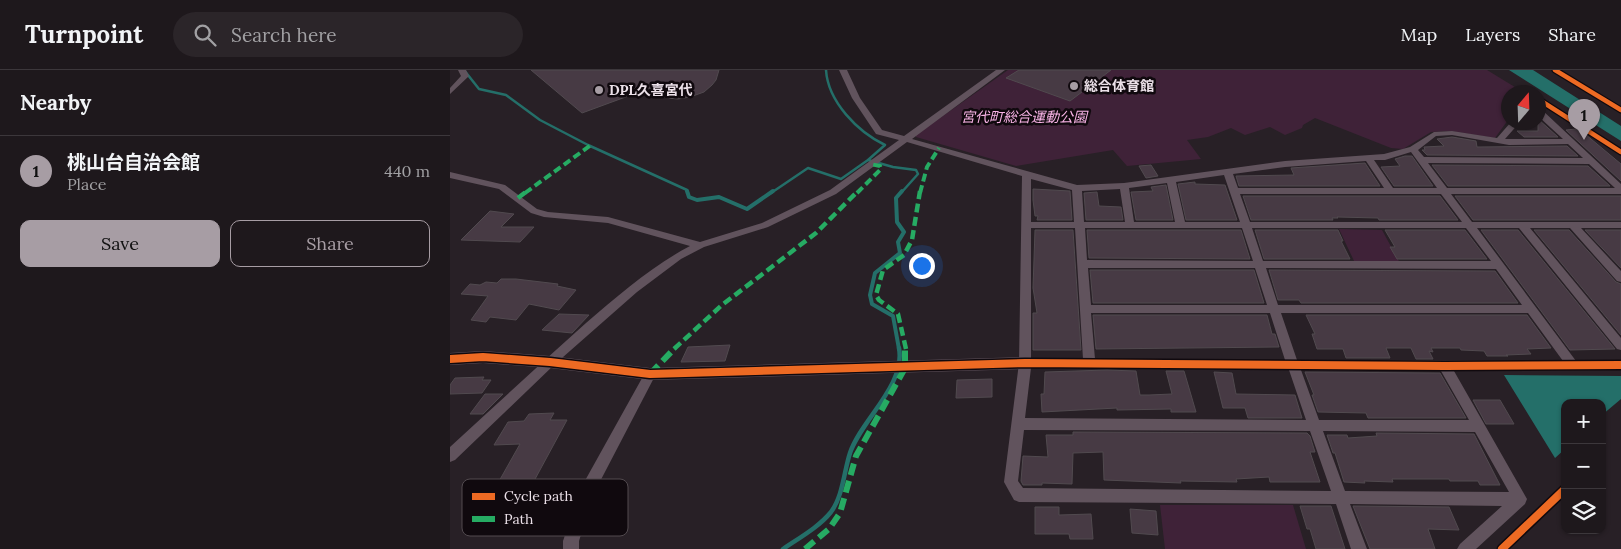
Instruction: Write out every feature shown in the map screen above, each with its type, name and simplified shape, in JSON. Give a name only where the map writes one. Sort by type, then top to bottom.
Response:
[{"type":"street","points":[[450,92],[465,76],[462,70]]},
{"type":"street","points":[[843,70],[856,98],[879,132],[1077,188],[1124,186],[1285,164],[1384,157],[1413,149],[1434,134],[1452,133],[1509,142],[1570,141]]},
{"type":"street","points":[[450,456],[550,362],[633,289],[677,257],[700,245],[765,225],[817,202],[1001,70]]},
{"type":"street","points":[[1546,118],[1621,190]]},
{"type":"street","points":[[1499,140],[1508,130]]},
{"type":"street","points":[[1413,149],[1572,364]]},
{"type":"street","points":[[1369,159],[1390,190]]},
{"type":"street","points":[[1422,160],[1591,161]]},
{"type":"street","points":[[1228,172],[1258,265],[1359,549]]},
{"type":"street","points":[[1027,174],[1026,363],[1011,482],[1019,496],[1520,499]]},
{"type":"street","points":[[450,175],[502,187],[534,211],[547,216],[608,220],[700,245]]},
{"type":"street","points":[[1171,180],[1181,225]]},
{"type":"street","points":[[1124,186],[1130,225]]},
{"type":"street","points":[[1077,188],[1089,363]]},
{"type":"street","points":[[1234,191],[1621,190]]},
{"type":"street","points":[[1027,225],[1621,225]]},
{"type":"street","points":[[1522,225],[1621,346]]},
{"type":"street","points":[[1573,225],[1621,278]]},
{"type":"street","points":[[1082,264],[1500,265]]},
{"type":"street","points":[[1085,309],[1532,309]]},
{"type":"street","points":[[450,359],[483,357],[550,362],[650,374],[1026,363],[1446,366],[1621,365]]},
{"type":"street","points":[[1446,366],[1520,499]]},
{"type":"street","points":[[594,479],[650,374]]},
{"type":"street","points":[[1018,424],[1479,426]]},
{"type":"street","points":[[1465,549],[1520,499]]},
{"type":"street","points":[[571,549],[573,536]]},
{"type":"green space","name":"宮代町総合運動公園","points":[[1008,70],[1487,70],[1512,85],[1501,85],[1501,130],[1495,138],[1451,131],[1431,132],[1403,149],[1391,148],[1315,118],[1303,125],[1302,128],[1285,135],[1270,127],[1245,135],[1231,128],[1208,137],[1187,140],[1201,159],[1127,166],[1113,150],[1016,166],[916,137],[916,135]]},
{"type":"green space","points":[[1339,229],[1382,230],[1400,263],[1355,263]]},
{"type":"green space","points":[[1160,505],[1293,505],[1306,549],[1165,549]]},
{"type":"shaded area","points":[[1509,70],[1533,70],[1621,126],[1621,141],[1546,93],[1546,85],[1533,85]]},
{"type":"shaded area","points":[[1504,375],[1621,376],[1621,399],[1606,412],[1606,399],[1561,399],[1561,453],[1555,458]]},
{"type":"building","name":"DPL久喜宮代","points":[[531,70],[719,70],[716,80],[712,85],[704,92],[690,97],[667,98],[654,94],[650,88],[582,113]]},
{"type":"building","name":"総合体育館","points":[[1019,70],[1111,70],[1070,101],[1006,78]]},
{"type":"building","points":[[1546,126],[1558,137],[1524,137],[1517,131],[1546,130]]},
{"type":"building","points":[[1576,129],[1585,134],[1621,164],[1621,181],[1566,130]]},
{"type":"building","points":[[1452,137],[1476,141],[1477,147],[1567,146],[1578,156],[1427,155],[1422,150],[1425,150],[1424,147],[1444,146],[1437,139]]},
{"type":"building","points":[[1412,156],[1433,186],[1394,186],[1381,167],[1400,166],[1395,159]]},
{"type":"building","points":[[1365,163],[1380,186],[1239,186],[1236,176],[1294,175],[1291,168]]},
{"type":"building","points":[[1151,165],[1158,176],[1146,178],[1139,166]]},
{"type":"building","points":[[1432,165],[1588,166],[1610,186],[1448,186]]},
{"type":"building","points":[[1195,182],[1195,184],[1225,185],[1237,220],[1186,220],[1178,184]]},
{"type":"building","points":[[1166,185],[1173,220],[1136,220],[1131,192],[1153,191],[1151,187]]},
{"type":"building","points":[[1033,189],[1070,191],[1072,220],[1037,220],[1038,216],[1035,216]]},
{"type":"building","points":[[1097,192],[1099,206],[1121,207],[1123,220],[1086,220],[1084,193]]},
{"type":"building","points":[[1243,196],[1440,196],[1458,220],[1379,220],[1378,218],[1337,217],[1332,218],[1333,220],[1251,220]]},
{"type":"building","points":[[1455,196],[1621,196],[1621,220],[1473,220]]},
{"type":"building","points":[[490,211],[514,214],[501,227],[534,227],[520,242],[461,240]]},
{"type":"building","points":[[1035,230],[1073,230],[1081,350],[1033,350],[1033,313],[1037,313],[1033,288]]},
{"type":"building","points":[[1087,230],[1241,230],[1250,259],[1089,258]]},
{"type":"building","points":[[1255,230],[1338,230],[1350,259],[1264,259]]},
{"type":"building","points":[[1385,230],[1465,230],[1487,259],[1397,259],[1390,247],[1395,247]]},
{"type":"building","points":[[1481,230],[1518,230],[1615,349],[1570,350]]},
{"type":"building","points":[[1534,230],[1569,230],[1616,282],[1621,284],[1621,335]]},
{"type":"building","points":[[1585,230],[1621,230],[1621,268]]},
{"type":"building","points":[[1090,270],[1254,270],[1264,303],[1093,303]]},
{"type":"building","points":[[1269,270],[1495,271],[1518,303],[1301,303],[1299,300],[1278,300]]},
{"type":"building","points":[[501,279],[558,284],[557,286],[576,290],[559,310],[529,304],[516,320],[490,317],[486,322],[471,320],[488,296],[461,294],[470,284],[497,283]]},
{"type":"building","points":[[559,314],[589,315],[572,333],[542,330]]},
{"type":"building","points":[[1093,315],[1267,315],[1272,334],[1275,334],[1279,347],[1096,349]]},
{"type":"building","points":[[1306,315],[1527,315],[1551,348],[1527,349],[1531,354],[1487,356],[1484,351],[1461,350],[1460,348],[1431,348],[1433,352],[1429,351],[1433,359],[1416,359],[1411,348],[1386,348],[1390,358],[1346,358],[1343,349],[1317,349],[1312,334],[1315,334]]},
{"type":"building","points":[[730,345],[725,361],[681,362],[688,347]]},
{"type":"building","points":[[1136,371],[1140,395],[1172,394],[1166,371],[1184,371],[1196,412],[1171,412],[1171,409],[1117,410],[1117,408],[1042,412],[1041,394],[1044,394],[1045,372]]},
{"type":"building","points":[[1214,372],[1232,373],[1236,394],[1295,395],[1302,418],[1248,418],[1245,408],[1223,408]]},
{"type":"building","points":[[1305,372],[1440,373],[1466,418],[1368,418],[1366,413],[1318,412]]},
{"type":"building","points":[[484,377],[482,380],[491,380],[482,393],[450,394],[450,385],[455,378]]},
{"type":"building","points":[[992,379],[992,397],[956,398],[957,380]]},
{"type":"building","points":[[485,394],[503,394],[483,414],[470,414]]},
{"type":"building","points":[[1473,400],[1500,400],[1514,424],[1486,424]]},
{"type":"building","points":[[554,413],[550,420],[567,420],[535,479],[500,479],[520,444],[494,445],[508,422],[524,421],[529,414]]},
{"type":"building","points":[[1073,432],[1307,433],[1310,436],[1315,452],[1310,452],[1320,482],[1270,482],[1269,477],[1236,479],[1237,482],[1180,481],[1181,483],[1104,480],[1103,452],[1073,453],[1072,484],[1042,483],[1042,485],[1023,485],[1021,481],[1023,456],[1048,457],[1046,435],[1073,435]]},
{"type":"building","points":[[1376,433],[1474,434],[1500,485],[1480,485],[1478,481],[1450,481],[1449,479],[1392,479],[1393,482],[1344,482],[1327,435],[1347,435],[1348,438],[1377,436]]},
{"type":"building","points":[[1300,506],[1331,506],[1345,549],[1316,549]]},
{"type":"building","points":[[1353,506],[1449,507],[1459,530],[1428,529],[1435,549],[1370,549]]},
{"type":"building","points":[[1035,507],[1059,507],[1059,515],[1091,514],[1093,539],[1070,539],[1069,534],[1035,534]]},
{"type":"building","points":[[1130,509],[1156,511],[1158,535],[1132,533]]},
{"type":"waterway","points":[[464,70],[479,89],[506,95],[540,120],[588,145],[687,190],[688,193]]},
{"type":"waterway","points":[[826,70],[832,93],[846,115],[865,132],[885,145],[868,160]]},
{"type":"waterway","points":[[771,193],[808,168],[841,179],[868,160]]},
{"type":"waterway","points":[[868,160],[893,167],[916,170],[918,174],[901,193]]},
{"type":"waterway","points":[[687,191],[689,197],[697,200],[719,197],[747,209],[773,191]]},
{"type":"waterway","points":[[899,349],[893,316],[872,304],[870,295],[875,273],[900,253],[898,242],[904,232],[897,222],[896,198],[902,191]]},
{"type":"waterway","points":[[783,549],[821,523],[835,506],[841,491],[850,453],[863,428],[881,402],[896,375],[899,349]]},
{"type":"marked path","points":[[518,198],[591,145]]},
{"type":"marked path","points":[[805,549],[836,521],[844,505],[856,456],[906,366],[904,337],[898,314],[879,300],[876,295],[883,270],[904,255],[912,240],[923,178],[932,157],[939,148]]},
{"type":"marked path","points":[[650,374],[678,345],[722,305],[816,233],[881,169],[880,166],[870,164]]},
{"type":"cycle path","points":[[1555,70],[1621,110]]},
{"type":"cycle path","points":[[1546,104],[1621,152]]},
{"type":"cycle path","points":[[450,359],[483,357],[550,362],[650,374],[1025,363],[1445,366],[1621,365]]},
{"type":"cycle path","points":[[1502,549],[1561,493]]},
{"type":"place","name":"総合体育館","points":[[1074,86]]},
{"type":"place","name":"DPL久喜宮代","points":[[599,90]]},
{"type":"place","name":"桃山台自治会館","points":[[1584,140]]}]
